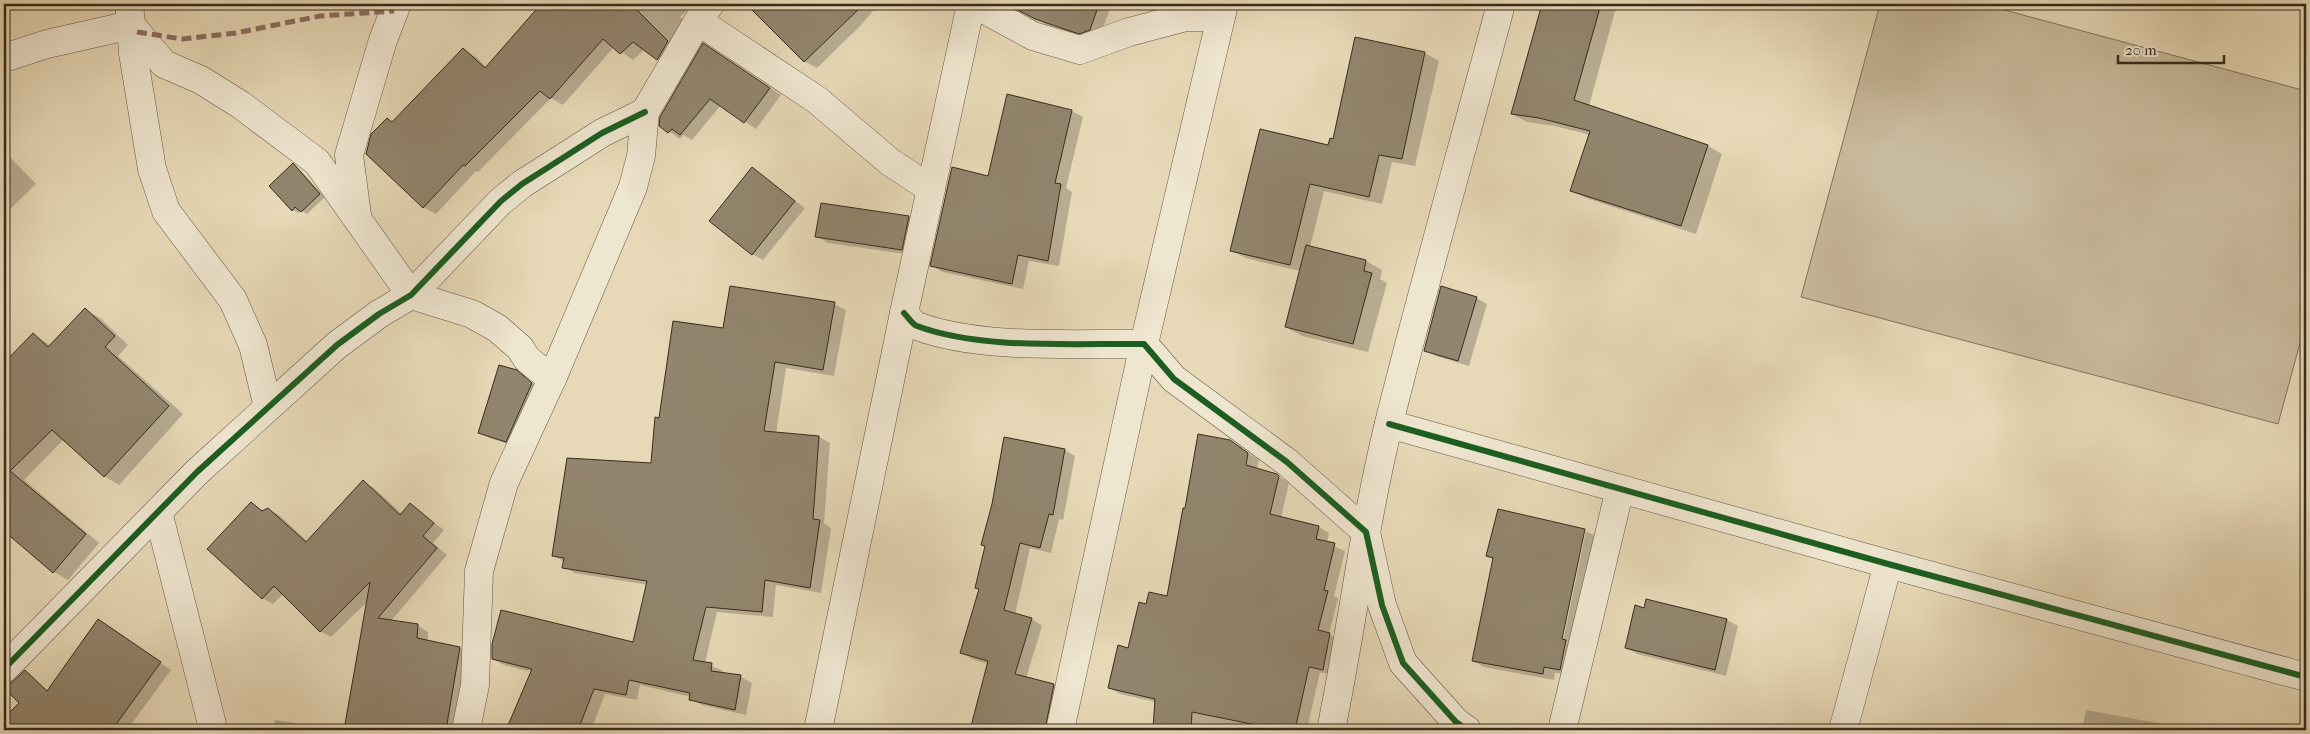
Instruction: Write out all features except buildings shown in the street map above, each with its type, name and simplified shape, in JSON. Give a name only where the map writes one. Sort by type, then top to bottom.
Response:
[{"type":"street","points":[[357,218],[349,155],[383,40],[396,4]]},
{"type":"street","points":[[818,730],[904,313],[973,4],[1033,36],[1080,50],[1129,32],[1222,10],[1144,344],[1060,730]]},
{"type":"street","points":[[1331,730],[1342,680],[1366,532],[1389,424],[1501,4]]},
{"type":"street","points":[[466,730],[475,685],[479,571],[504,483],[552,379],[633,187],[641,156],[645,112],[704,13],[817,100],[890,162],[931,189]]},
{"type":"street","points":[[130,14],[164,64],[201,80],[241,105],[317,162],[411,295],[472,314],[497,328],[520,348],[527,359],[552,379]]},
{"type":"street","points":[[4,58],[130,14]]},
{"type":"street","points":[[130,14],[142,114],[152,169],[160,194],[166,210],[233,300],[253,346],[268,407]]},
{"type":"street","points":[[4,669],[197,472],[337,346],[379,314],[411,295],[501,200],[522,184],[602,133],[645,112]]},
{"type":"street","points":[[904,313],[916,326],[933,330],[947,337],[1008,342],[1144,344],[1174,379],[1287,462],[1366,532],[1382,605],[1403,662],[1456,722],[1467,730]]},
{"type":"street","points":[[1389,424],[1888,564],[2306,677]]},
{"type":"street","points":[[1562,730],[1620,489]]},
{"type":"street","points":[[158,512],[212,724],[211,730]]},
{"type":"street","points":[[1844,730],[1888,564]]},
{"type":"shaded area","points":[[1880,4],[1982,4],[2306,91],[2306,321],[2278,424],[1801,297]]},
{"type":"marked path","points":[[137,32],[182,39],[236,33],[320,16],[394,11]]},
{"type":"cycle path","points":[[4,669],[197,472],[337,345],[379,314],[411,295],[501,201],[522,184],[602,133],[645,112]]},
{"type":"cycle path","points":[[904,313],[917,326],[942,334],[970,339],[1029,344],[1144,344],[1174,379],[1287,462],[1366,532],[1382,605],[1403,663],[1456,722],[1467,730]]},
{"type":"cycle path","points":[[1389,424],[1888,564],[2306,677]]}]
